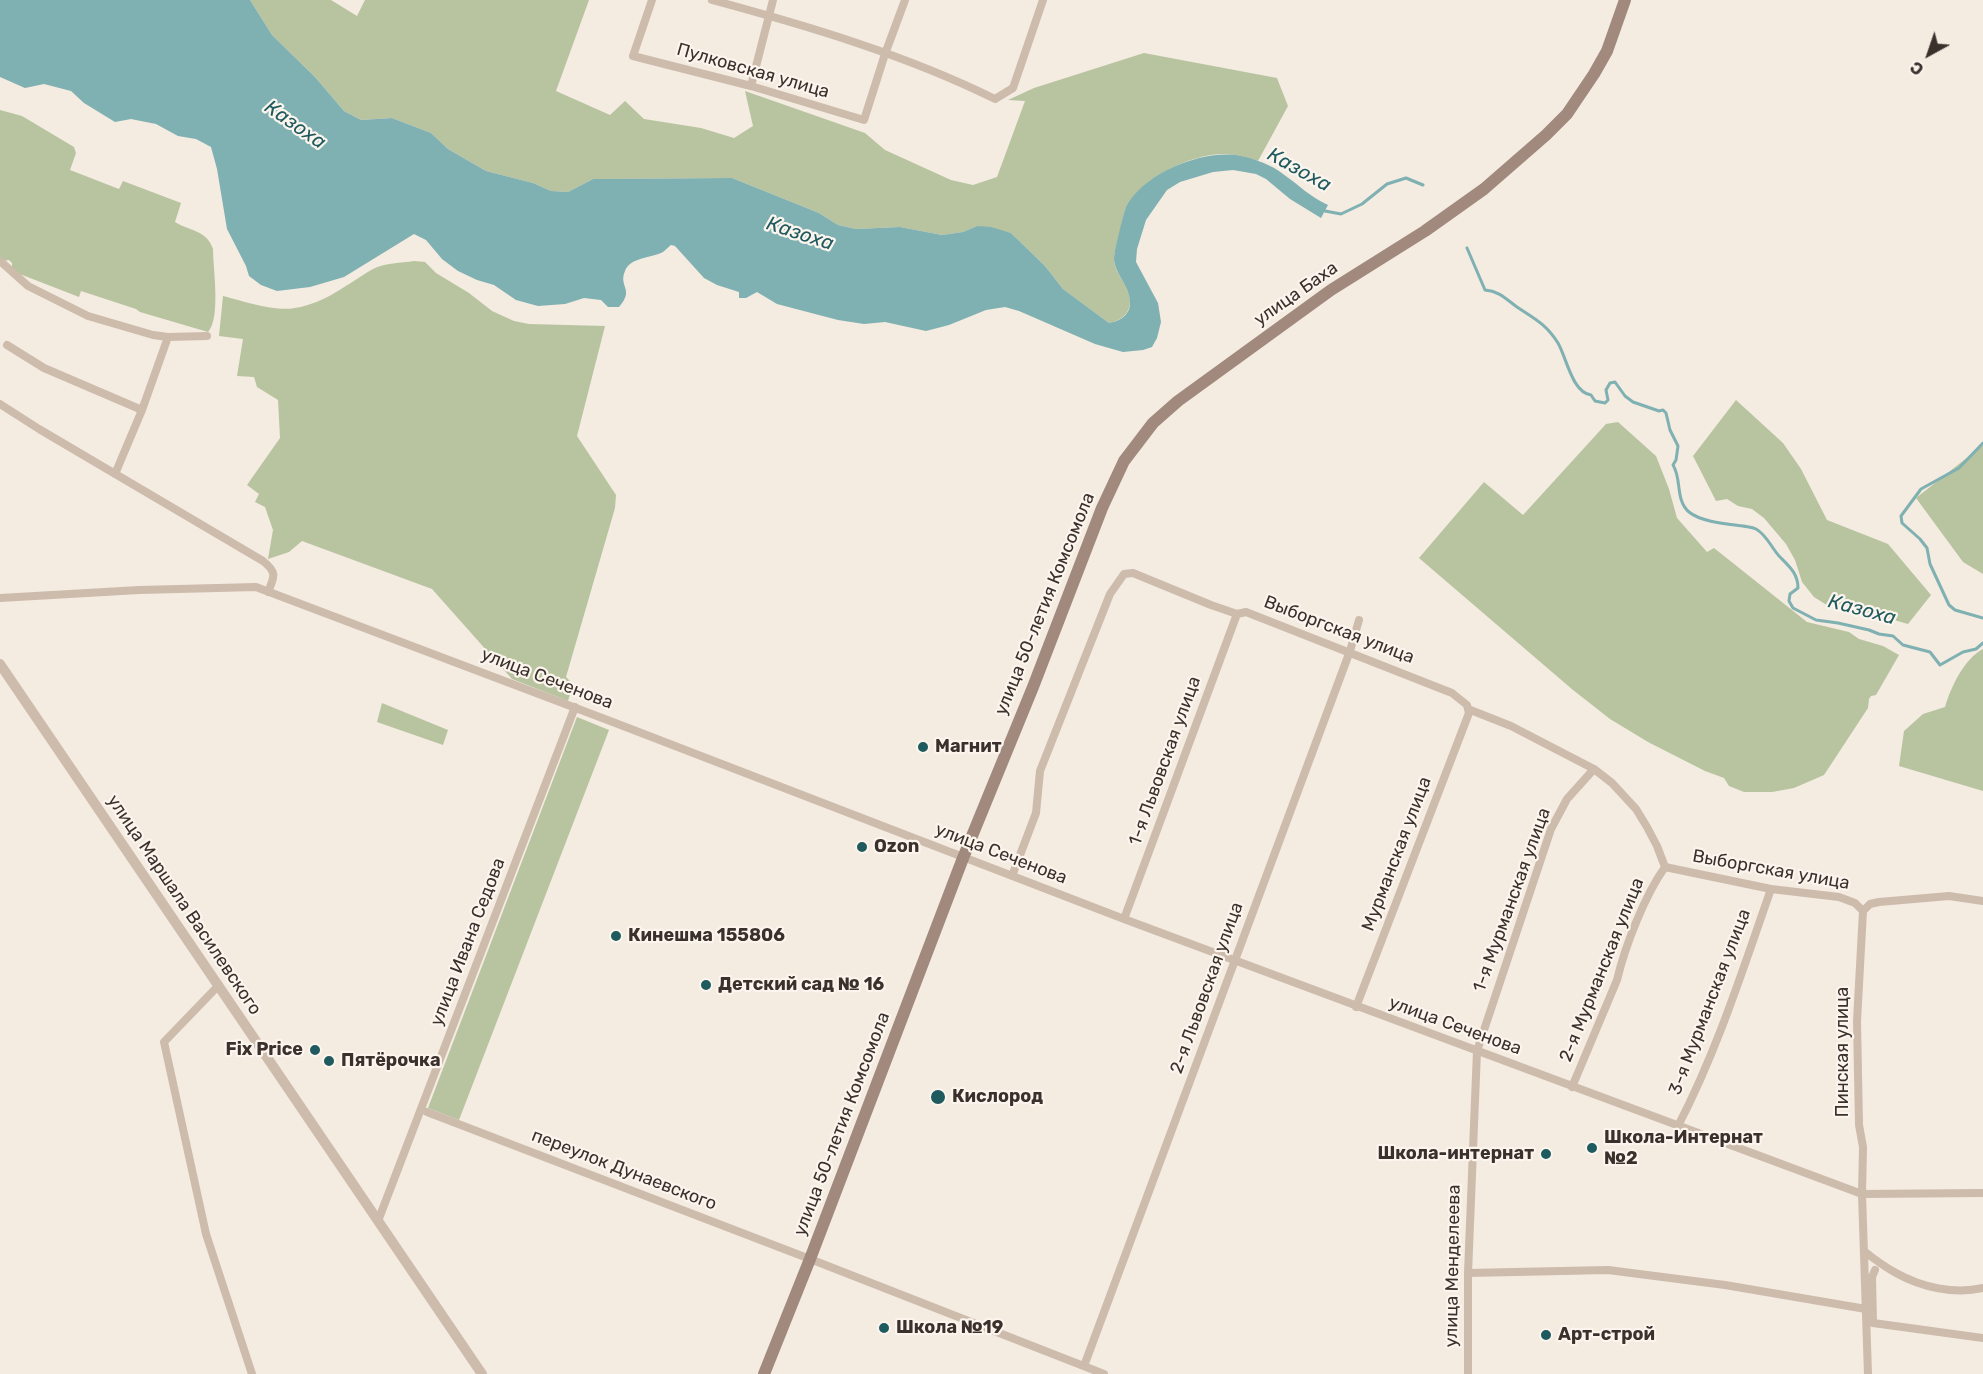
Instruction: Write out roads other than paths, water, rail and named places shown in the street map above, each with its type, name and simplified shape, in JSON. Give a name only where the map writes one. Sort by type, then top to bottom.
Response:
[{"type":"main road","name":"улица Баха","points":[[1178,400],[1331,290],[1439,221],[1484,189],[1546,135],[1567,114],[1594,75],[1607,51],[1625,0]]},
{"type":"main road","name":"улица 50-летия Комсомола","points":[[764,1374],[963,858],[1114,482],[1124,461],[1143,435],[1178,400]]},
{"type":"street","name":"Пулковская улица","points":[[652,0],[633,56],[751,86],[864,120],[885,54]]},
{"type":"street","points":[[712,0],[769,15],[885,54],[950,77],[995,99],[1013,88],[1043,0]]},
{"type":"street","points":[[751,86],[773,0]]},
{"type":"street","points":[[885,54],[905,0]]},
{"type":"street","points":[[0,261],[28,286],[88,316],[153,335],[207,336]]},
{"type":"street","points":[[115,474],[142,410],[168,337]]},
{"type":"street","points":[[7,345],[44,368],[142,410]]},
{"type":"street","points":[[0,404],[269,566],[273,570],[274,577],[268,592]]},
{"type":"street","name":"Выборгская улица","points":[[1012,876],[1036,813],[1041,771],[1110,594],[1124,574],[1133,573],[1211,605],[1237,614],[1246,612],[1350,651],[1452,693],[1461,699],[1468,711],[1511,726],[1594,769],[1612,783],[1636,809],[1657,846],[1665,867],[1771,889],[1839,897],[1856,903],[1863,911],[1869,904],[1879,902],[1949,896],[1983,901]]},
{"type":"street","name":"улица Сеченова","points":[[0,598],[162,589],[256,587],[1235,961],[1862,1194],[1983,1193]]},
{"type":"street","name":"1-я Львовская улица","points":[[1124,919],[1237,614]]},
{"type":"street","name":"2-я Львовская улица","points":[[1084,1366],[1350,651],[1359,620]]},
{"type":"street","name":"улица Маршала Василевского","points":[[0,664],[482,1374]]},
{"type":"street","name":"улица Ивана Седова","points":[[378,1221],[575,707]]},
{"type":"street","name":"Мурманская улица","points":[[1356,1006],[1468,711]]},
{"type":"street","name":"1-я Мурманская улица","points":[[1477,1051],[1551,829],[1567,799],[1594,769]]},
{"type":"street","name":"2-я Мурманская улица","points":[[1572,1087],[1617,980],[1619,968],[1653,883],[1665,867]]},
{"type":"street","name":"3-я Мурманская улица","points":[[1678,1126],[1691,1101],[1730,1005],[1771,889]]},
{"type":"street","name":"Пинская улица","points":[[1863,911],[1857,1021],[1859,1125],[1863,1148],[1862,1194],[1868,1374]]},
{"type":"street","points":[[219,985],[164,1042],[206,1234],[252,1374]]},
{"type":"street","name":"улица Менделеева","points":[[1468,1374],[1468,1274],[1477,1051]]},
{"type":"street","name":"переулок Дунаевского","points":[[427,1112],[1104,1374]]},
{"type":"street","points":[[1864,1251],[1895,1273],[1921,1285],[1970,1291],[1983,1288]]},
{"type":"street","points":[[1468,1274],[1608,1270],[1725,1285],[1866,1310]]},
{"type":"street","points":[[1875,1270],[1872,1277],[1873,1323],[1983,1338]]},
{"type":"water","points":[[0,0],[250,0],[272,35],[315,77],[344,111],[361,120],[392,118],[431,133],[448,149],[486,171],[533,183],[551,191],[568,192],[593,179],[732,178],[819,213],[838,225],[856,229],[900,227],[942,235],[963,232],[977,226],[991,227],[1011,233],[1045,266],[1063,289],[1109,323],[1124,317],[1130,307],[1128,291],[1114,260],[1126,207],[1134,195],[1160,174],[1176,166],[1210,156],[1226,154],[1241,156],[1274,168],[1310,195],[1328,205],[1321,218],[1290,199],[1266,179],[1256,174],[1233,170],[1213,172],[1180,182],[1167,190],[1146,220],[1137,249],[1136,262],[1158,303],[1161,322],[1157,338],[1152,347],[1123,352],[1095,344],[1005,307],[986,310],[949,325],[926,331],[885,322],[864,324],[838,320],[777,304],[757,292],[746,298],[739,298],[739,292],[704,278],[675,246],[671,245],[663,252],[636,260],[628,266],[623,276],[626,296],[619,307],[608,307],[601,300],[584,298],[565,304],[538,306],[516,300],[494,285],[458,271],[442,259],[426,240],[414,234],[344,277],[310,287],[277,291],[261,285],[249,276],[227,229],[211,147],[196,139],[178,136],[156,124],[131,119],[115,122],[84,103],[71,91],[44,84],[25,88],[0,77]]},
{"type":"waterway","name":"Казоха","points":[[1325,211],[1341,214],[1362,204],[1387,184],[1406,178],[1423,185]]},
{"type":"waterway","name":"Казоха","points":[[1467,248],[1485,290],[1502,296],[1540,322],[1549,331],[1558,343],[1571,374],[1584,393],[1591,395],[1595,401],[1605,403],[1608,400],[1606,390],[1610,383],[1615,382],[1625,396],[1633,402],[1659,411],[1663,410],[1666,413],[1670,430],[1678,446],[1673,465],[1685,507],[1700,518],[1751,527],[1760,532],[1795,575],[1798,588],[1790,594],[1789,601],[1793,608],[1816,620],[1893,636],[1903,645],[1930,652],[1940,665],[1963,652],[1976,649],[1983,643]]},
{"type":"waterway","name":"Казоха","points":[[1983,443],[1959,468],[1921,489],[1901,516],[1902,523],[1927,548],[1930,564],[1949,605],[1955,610],[1983,618]]},
{"type":"place","name":"Магнит","points":[[923,747]]},
{"type":"place","name":"Ozon","points":[[862,847]]},
{"type":"place","name":"Кинешма 155806","points":[[616,936]]},
{"type":"place","name":"Детский сад № 16","points":[[706,985]]},
{"type":"place","name":"Fix Price","points":[[315,1050]]},
{"type":"place","name":"Пятёрочка","points":[[329,1061]]},
{"type":"place","name":"Кислород","points":[[938,1097]]},
{"type":"place","name":"Школа-Интернат №2","points":[[1592,1148]]},
{"type":"place","name":"Школа-интернат","points":[[1546,1154]]},
{"type":"place","name":"Школа №19","points":[[884,1328]]},
{"type":"place","name":"Арт-строй","points":[[1546,1335]]}]
